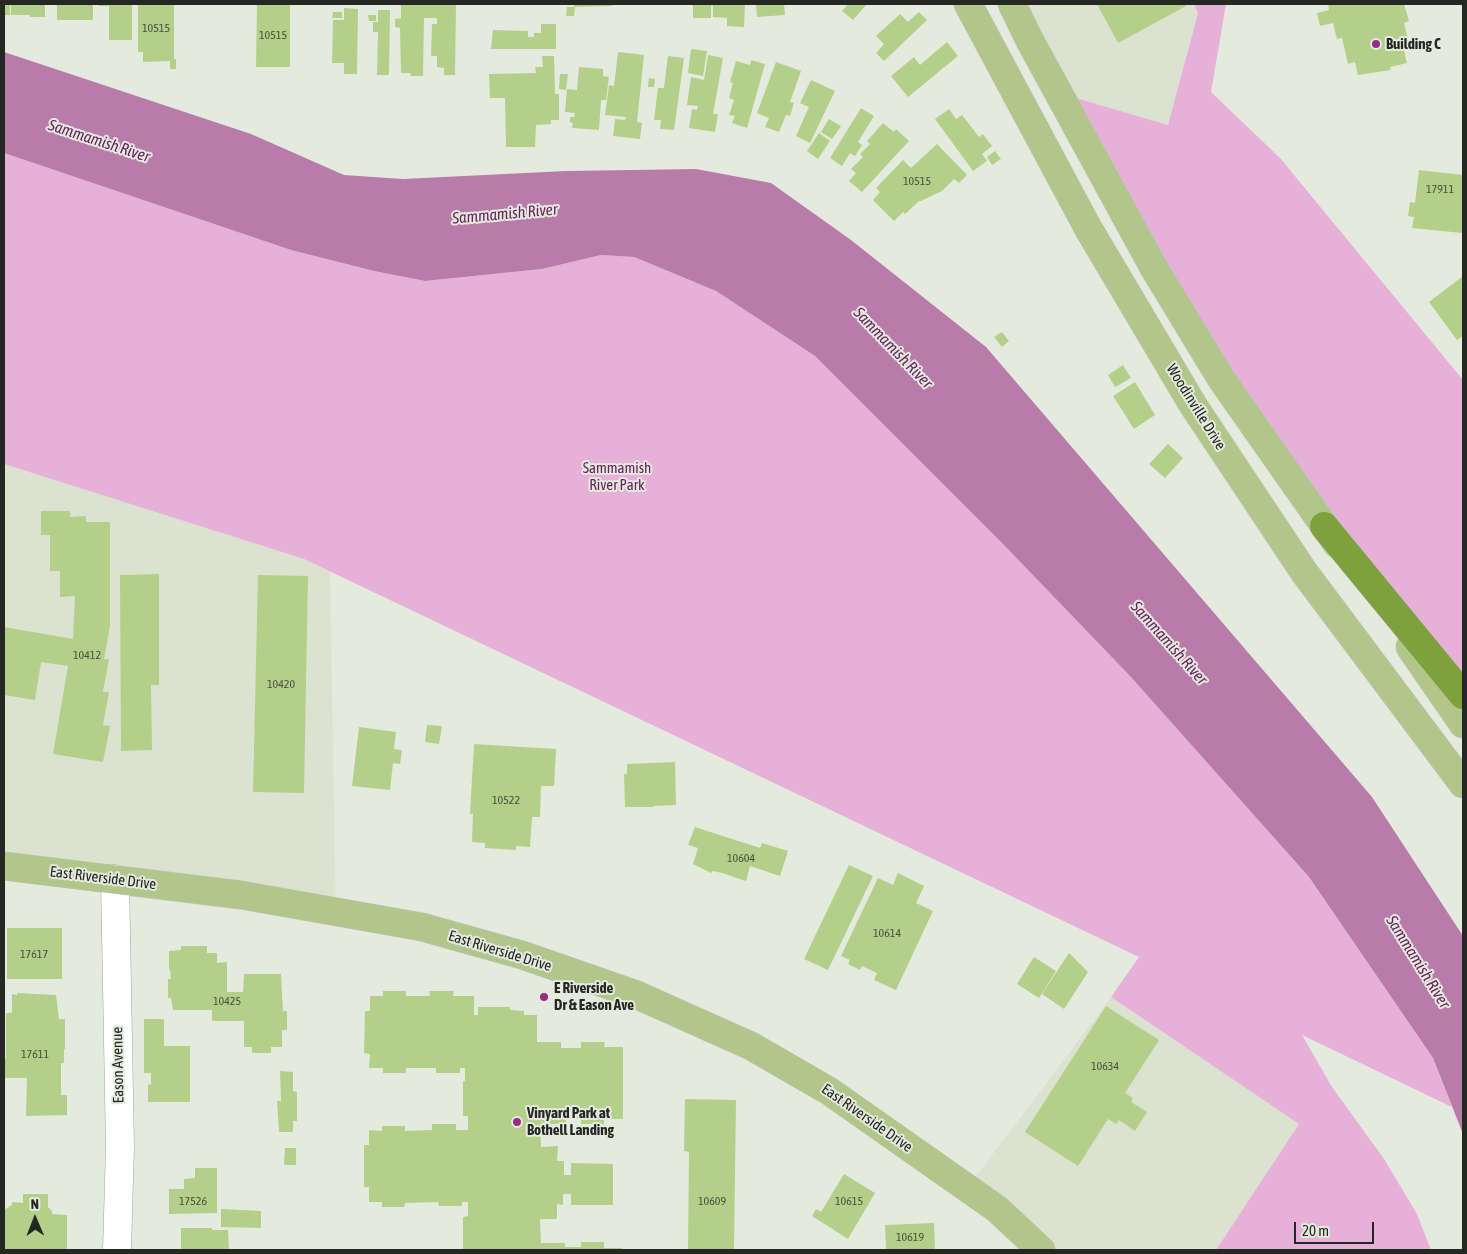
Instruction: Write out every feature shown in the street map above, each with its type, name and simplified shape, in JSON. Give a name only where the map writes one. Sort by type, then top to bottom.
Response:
[{"type":"highway","points":[[1324,526],[1463,695]]},
{"type":"main road","name":"Woodinville Drive","points":[[968,4],[1088,228],[1193,405],[1304,572],[1463,784]]},
{"type":"main road","points":[[1012,4],[1154,268],[1222,380],[1463,724]]},
{"type":"main road","name":"East Riverside Drive","points":[[4,866],[241,895],[422,927],[522,956],[637,995],[751,1046],[829,1090],[997,1210],[1041,1250]]},
{"type":"street","name":"Eason Avenue","points":[[115,879],[120,1147],[117,1250]]},
{"type":"shaded area","points":[[1012,4],[1194,4],[1198,13],[1168,125],[1059,93]]},
{"type":"shaded area","points":[[4,464],[304,559],[330,571],[336,918],[4,865]]},
{"type":"shaded area","points":[[1111,997],[1299,1124],[1216,1250],[1041,1250],[967,1188]]},
{"type":"green space","points":[[1194,4],[1226,4],[1211,92],[1280,158],[1463,380],[1463,695],[1324,526],[1059,93],[1168,125],[1198,13]]},
{"type":"green space","name":"Sammamish River Park","points":[[4,153],[291,250],[374,271],[425,281],[542,269],[601,255],[634,257],[716,291],[815,356],[1002,543],[1130,676],[1309,877],[1433,1058],[1452,1107],[1302,1035],[1332,1087],[1384,1159],[1417,1214],[1431,1250],[1216,1250],[1299,1124],[1111,997],[1139,957],[304,559],[4,464]]},
{"type":"water","name":"Sammamish River","points":[[4,52],[251,134],[344,175],[403,179],[566,171],[696,169],[771,183],[851,240],[986,347],[1372,797],[1463,936],[1463,1134],[1433,1058],[1309,877],[1130,676],[1002,543],[815,356],[716,291],[634,257],[601,255],[542,269],[425,281],[374,271],[291,250],[4,153]]},
{"type":"building","points":[[4,4],[10,4],[10,15],[4,15]]},
{"type":"building","points":[[11,4],[45,4],[45,17],[11,15]]},
{"type":"building","points":[[57,4],[93,4],[93,20],[57,20]]},
{"type":"building","points":[[99,4],[132,4],[132,40],[109,40],[109,6],[99,6]]},
{"type":"building","points":[[138,4],[174,4],[174,59],[176,59],[176,69],[170,69],[170,61],[143,62],[143,52],[138,52]]},
{"type":"building","points":[[257,4],[290,4],[290,67],[256,67]]},
{"type":"building","points":[[401,4],[456,4],[455,75],[444,75],[444,68],[437,67],[437,56],[431,56],[432,24],[437,24],[437,18],[424,18],[423,76],[411,76],[410,73],[401,73],[400,28],[395,27],[395,19],[401,18]]},
{"type":"building","points":[[574,4],[612,4],[612,6],[574,7]]},
{"type":"building","points":[[693,4],[711,4],[711,18],[693,18]]},
{"type":"building","points":[[713,4],[745,4],[744,27],[727,26],[727,18],[713,17]]},
{"type":"building","points":[[756,4],[784,4],[785,15],[757,17]]},
{"type":"building","points":[[848,4],[867,4],[853,20],[842,11]]},
{"type":"building","points":[[1097,4],[1185,4],[1186,6],[1118,43]]},
{"type":"building","name":"Building C","points":[[1328,4],[1404,4],[1409,21],[1404,23],[1410,48],[1404,50],[1407,63],[1390,67],[1391,70],[1358,75],[1355,62],[1348,64],[1342,38],[1337,39],[1333,23],[1320,26],[1317,13],[1329,10]]},
{"type":"building","points":[[567,7],[575,7],[574,16],[566,16]]},
{"type":"building","points":[[344,8],[358,9],[357,74],[344,74],[344,63],[332,63],[333,20],[344,20]]},
{"type":"building","points":[[378,10],[390,10],[389,75],[377,75],[378,32],[373,32],[373,22],[378,22]]},
{"type":"building","points":[[333,12],[342,12],[342,18],[332,18]]},
{"type":"building","points":[[919,12],[927,20],[884,61],[876,53],[884,44],[876,36],[900,14],[908,22]]},
{"type":"building","points":[[368,15],[376,15],[376,21],[369,21]]},
{"type":"building","points":[[541,24],[556,24],[556,49],[491,49],[493,30],[528,31],[528,37],[534,37],[534,33],[541,33]]},
{"type":"building","points":[[947,42],[958,56],[908,97],[891,76],[914,57],[920,65]]},
{"type":"building","points":[[691,49],[707,51],[703,76],[688,73]]},
{"type":"building","points":[[618,52],[644,55],[637,122],[642,123],[640,139],[613,136],[615,119],[625,120],[626,117],[605,115],[609,85],[614,86]]},
{"type":"building","points":[[708,55],[723,58],[713,114],[718,114],[715,132],[689,128],[692,109],[697,110],[698,106],[687,105],[691,77],[704,80]]},
{"type":"building","points":[[542,56],[554,56],[555,94],[559,94],[559,120],[551,120],[551,124],[536,125],[535,147],[506,147],[505,98],[490,98],[489,74],[536,73],[535,67],[543,67]]},
{"type":"building","points":[[668,56],[684,58],[674,130],[660,129],[661,120],[654,120],[658,88],[664,88]]},
{"type":"building","points":[[751,60],[765,64],[747,128],[732,123],[735,116],[729,115],[734,100],[729,98],[733,83],[730,82],[736,61],[750,65]]},
{"type":"building","points":[[776,62],[801,71],[790,102],[794,103],[790,116],[786,115],[779,132],[765,127],[769,118],[757,113]]},
{"type":"building","points":[[579,67],[603,69],[603,76],[609,77],[606,100],[601,100],[599,130],[572,128],[573,123],[570,122],[570,117],[574,117],[575,113],[565,112],[567,89],[577,90]]},
{"type":"building","points":[[560,74],[568,74],[566,90],[559,89]]},
{"type":"building","points":[[649,78],[655,79],[654,87],[648,87]]},
{"type":"building","points":[[811,80],[835,91],[810,143],[796,136],[809,107],[800,103]]},
{"type":"building","points":[[861,108],[874,116],[858,142],[862,145],[855,156],[850,153],[842,166],[830,158]]},
{"type":"building","points":[[949,109],[956,119],[962,115],[979,137],[983,134],[992,146],[982,154],[987,161],[973,171],[935,119]]},
{"type":"building","points":[[829,119],[841,126],[832,139],[821,132]]},
{"type":"building","points":[[883,123],[894,132],[896,129],[909,141],[862,192],[849,181],[856,173],[851,169],[863,157],[860,154],[870,144],[867,141]]},
{"type":"building","points":[[819,133],[830,141],[818,159],[807,151]]},
{"type":"building","points":[[937,144],[967,175],[959,183],[954,179],[942,191],[919,201],[894,221],[873,200],[880,192],[876,188],[903,160],[911,168]]},
{"type":"building","points":[[995,151],[1001,159],[992,165],[987,157]]},
{"type":"building","points":[[1419,170],[1463,175],[1462,233],[1412,228],[1414,217],[1408,216],[1410,202],[1415,203]]},
{"type":"building","points":[[1463,276],[1463,336],[1457,340],[1429,302]]},
{"type":"building","points":[[1002,332],[1009,341],[1002,347],[994,337]]},
{"type":"building","points":[[1123,365],[1131,378],[1115,387],[1108,375]]},
{"type":"building","points":[[1135,382],[1155,415],[1134,429],[1113,396]]},
{"type":"building","points":[[1168,444],[1183,458],[1165,478],[1149,464]]},
{"type":"building","points":[[41,511],[70,511],[70,517],[86,516],[86,522],[110,522],[110,626],[104,659],[109,659],[103,692],[109,692],[103,725],[110,726],[103,762],[53,754],[68,666],[41,662],[35,700],[4,695],[4,627],[73,639],[75,596],[60,597],[60,571],[50,571],[50,535],[41,535]]},
{"type":"building","points":[[159,574],[159,685],[151,685],[152,750],[121,751],[120,575]]},
{"type":"building","points":[[258,575],[308,576],[304,793],[253,792]]},
{"type":"building","points":[[427,725],[442,726],[439,744],[425,742]]},
{"type":"building","points":[[359,727],[396,732],[394,749],[402,750],[400,764],[393,763],[390,790],[352,786]]},
{"type":"building","points":[[474,744],[556,749],[554,786],[541,786],[540,817],[532,817],[530,847],[516,846],[516,850],[485,848],[485,843],[472,842],[473,814],[470,814]]},
{"type":"building","points":[[675,762],[676,805],[625,807],[624,774],[627,774],[627,764]]},
{"type":"building","points":[[695,827],[760,848],[762,843],[788,851],[780,876],[750,866],[746,881],[722,873],[713,871],[711,873],[693,864],[698,848],[688,845]]},
{"type":"building","points":[[849,865],[873,876],[828,970],[804,959]]},
{"type":"building","points":[[898,873],[924,886],[916,903],[933,911],[896,990],[874,980],[877,973],[862,966],[860,970],[848,964],[850,960],[841,956],[878,878],[893,885]]},
{"type":"building","points":[[7,928],[62,928],[62,979],[7,979]]},
{"type":"building","points":[[181,946],[207,946],[207,953],[217,953],[217,963],[227,962],[227,992],[243,992],[244,974],[281,974],[283,1011],[287,1011],[287,1030],[282,1030],[282,1047],[271,1047],[271,1053],[252,1053],[252,1047],[244,1047],[244,1021],[212,1021],[212,1010],[173,1010],[171,998],[168,998],[168,979],[171,979],[169,951],[181,950]]},
{"type":"building","points":[[1069,953],[1088,972],[1064,1009],[1042,994]]},
{"type":"building","points":[[1034,957],[1056,971],[1039,998],[1017,984]]},
{"type":"building","name":"Vinyard Park at Bothell Landing","points":[[383,991],[406,991],[406,996],[430,996],[429,991],[454,991],[453,996],[474,996],[474,1015],[478,1015],[478,1007],[510,1007],[510,1010],[524,1011],[524,1015],[537,1015],[537,1042],[561,1042],[561,1048],[581,1048],[581,1042],[605,1042],[604,1047],[623,1047],[623,1119],[604,1119],[604,1124],[581,1124],[581,1119],[566,1119],[566,1124],[540,1124],[541,1147],[558,1146],[557,1161],[564,1161],[564,1175],[571,1175],[571,1163],[613,1164],[613,1205],[571,1205],[571,1194],[563,1194],[563,1205],[557,1204],[557,1219],[540,1219],[541,1243],[565,1243],[565,1247],[581,1247],[581,1242],[604,1242],[604,1248],[622,1248],[622,1250],[463,1250],[463,1217],[468,1216],[468,1202],[462,1202],[462,1206],[439,1206],[438,1202],[405,1203],[404,1207],[382,1207],[382,1202],[369,1202],[369,1187],[364,1187],[364,1145],[369,1145],[369,1130],[382,1131],[382,1126],[405,1126],[405,1131],[432,1130],[432,1124],[456,1124],[456,1130],[468,1130],[468,1116],[463,1116],[465,1068],[460,1068],[460,1073],[436,1073],[436,1068],[406,1068],[406,1073],[383,1073],[383,1068],[369,1068],[370,1054],[364,1053],[365,1011],[370,1011],[370,996],[383,996]]},
{"type":"building","points":[[17,993],[56,995],[59,1019],[65,1019],[64,1063],[61,1063],[61,1095],[67,1095],[67,1115],[26,1116],[27,1078],[4,1078],[6,1013],[12,1013],[12,994],[17,995]]},
{"type":"building","points":[[1106,1006],[1159,1040],[1125,1093],[1133,1098],[1131,1102],[1147,1112],[1135,1131],[1119,1120],[1116,1124],[1108,1119],[1078,1166],[1025,1132]]},
{"type":"building","points":[[144,1019],[164,1019],[164,1046],[190,1046],[190,1102],[148,1102],[148,1084],[151,1085],[151,1073],[144,1073]]},
{"type":"building","points":[[280,1071],[293,1072],[293,1091],[297,1092],[297,1121],[293,1121],[293,1132],[279,1132],[277,1101],[281,1101]]},
{"type":"building","points":[[685,1099],[736,1100],[734,1250],[688,1250],[689,1152],[684,1151]]},
{"type":"building","points":[[285,1148],[296,1148],[296,1165],[284,1165]]},
{"type":"building","points":[[195,1168],[217,1168],[217,1213],[169,1214],[169,1189],[184,1189],[184,1179],[195,1178]]},
{"type":"building","points":[[844,1174],[875,1193],[848,1239],[812,1216],[816,1209],[821,1212]]},
{"type":"building","points":[[23,1194],[48,1194],[48,1207],[52,1214],[67,1215],[67,1250],[4,1250],[4,1210],[12,1205],[12,1202],[23,1203]]},
{"type":"building","points":[[221,1209],[261,1211],[261,1228],[221,1227]]},
{"type":"building","points":[[934,1223],[935,1250],[886,1250],[885,1225]]},
{"type":"building","points":[[181,1228],[228,1230],[229,1250],[181,1250]]},
{"type":"place","name":"Building C","points":[[1376,44]]},
{"type":"place","name":"E Riverside Dr & Eason Ave","points":[[544,997]]},
{"type":"place","name":"Vinyard Park at Bothell Landing","points":[[517,1122]]}]
